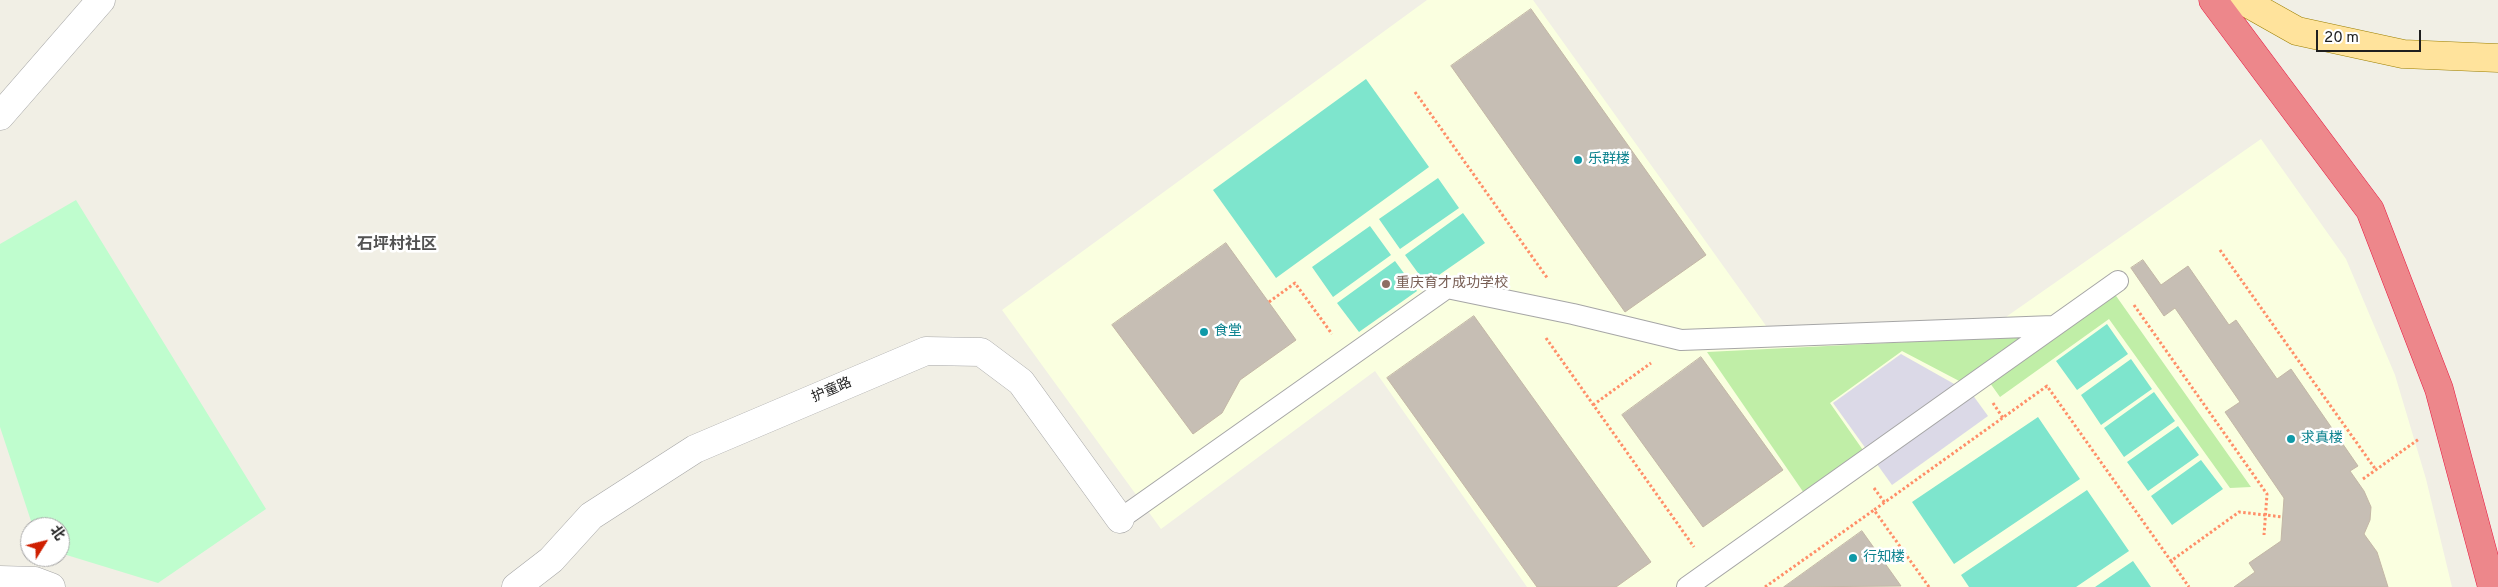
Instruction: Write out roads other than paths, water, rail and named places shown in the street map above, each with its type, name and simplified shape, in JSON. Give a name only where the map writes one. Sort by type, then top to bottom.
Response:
[{"type":"highway","points":[[2213,0],[2370,210],[2439,389],[2492,587]]},
{"type":"main road","points":[[2242,0],[2297,31],[2404,54],[2498,58]]},
{"type":"street","points":[[0,116],[101,0]]},
{"type":"street","name":"护童路","points":[[527,584],[591,516],[695,449],[926,351],[981,352],[1021,382],[1120,519]]},
{"type":"street","points":[[0,580],[35,581],[51,587]]},
{"type":"lane","points":[[1686,587],[2053,326],[2118,282]]},
{"type":"lane","points":[[1120,519],[1446,288],[1573,314],[1681,340],[2053,326]]},
{"type":"place","name":"乐群楼","points":[[1578,160]]},
{"type":"place","name":"重庆育才成功学校","points":[[1386,284]]},
{"type":"place","name":"食堂","points":[[1204,332]]},
{"type":"place","name":"求真楼","points":[[2291,439]]},
{"type":"place","name":"行知楼","points":[[1853,558]]},
{"type":"district","name":"石坪村社区","points":[[397,246]]}]
